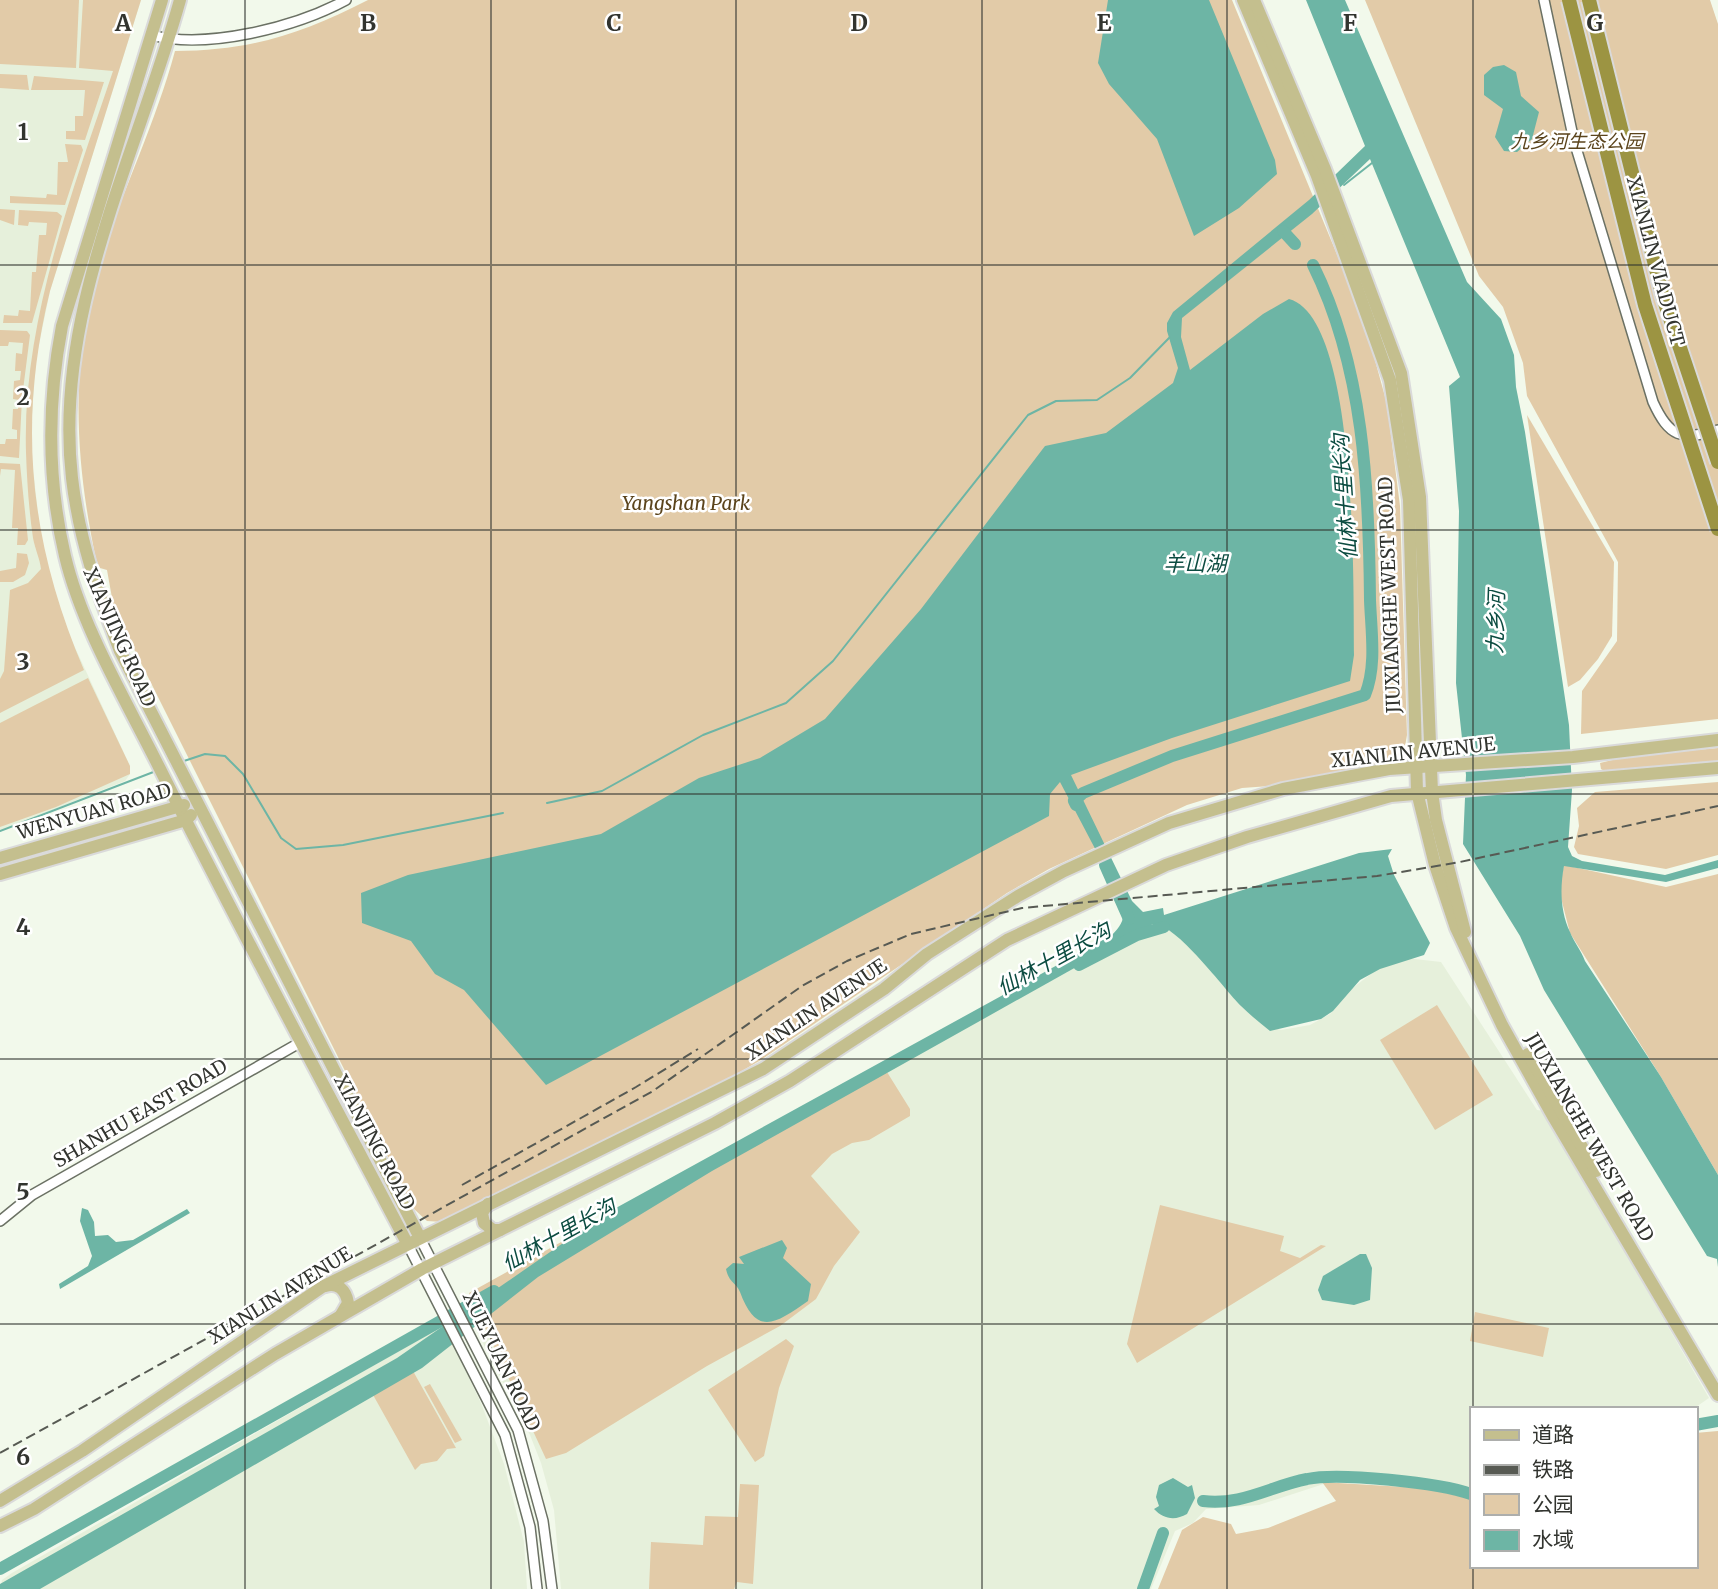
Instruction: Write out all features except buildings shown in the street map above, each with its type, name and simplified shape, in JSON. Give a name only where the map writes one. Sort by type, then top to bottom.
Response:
[{"type":"highway","name":"XIANLIN VIADUCT","points":[[1569,0],[1645,305],[1718,529]]},
{"type":"highway","name":"XIANLIN VIADUCT","points":[[1589,0],[1663,297],[1718,462]]},
{"type":"main road","name":"XIANJING ROAD","points":[[162,0],[62,326],[55,363],[50,460],[55,513],[66,560],[107,662],[186,820],[407,1242]]},
{"type":"main road","name":"XIANJING ROAD","points":[[180,0],[84,303],[71,426],[76,506],[92,578],[120,651],[181,775],[419,1236]]},
{"type":"main road","name":"JIUXIANGHE WEST ROAD","points":[[1242,0],[1321,172]]},
{"type":"main road","name":"JIUXIANGHE WEST ROAD","points":[[1254,0],[1401,373],[1420,497],[1432,792],[1464,928],[1497,998],[1718,1380]]},
{"type":"main road","name":"JIUXIANGHE WEST ROAD","points":[[1339,221],[1390,380],[1409,500],[1415,767],[1417,792],[1434,865],[1455,928],[1502,1025],[1718,1395]]},
{"type":"main road","name":"XIANLIN AVENUE","points":[[0,1501],[82,1451],[322,1287],[419,1236],[763,1069],[979,920],[1018,895],[1091,858],[1221,805],[1336,778],[1415,767],[1573,757],[1718,740]]},
{"type":"main road","points":[[0,1526],[34,1509],[341,1315],[435,1262],[715,1123],[790,1081],[1007,940],[1107,891],[1166,865],[1259,834],[1329,813],[1417,792],[1576,782],[1718,768]]},
{"type":"main road","name":"WENYUAN ROAD","points":[[0,858],[178,804],[198,807]]},
{"type":"main road","name":"WENYUAN ROAD","points":[[0,874],[186,820],[198,807]]},
{"type":"main road","points":[[488,1204],[482,1213],[483,1220],[490,1228],[500,1230]]},
{"type":"main road","points":[[322,1287],[333,1285],[345,1293],[347,1306],[341,1315]]},
{"type":"main road","points":[[16,1492],[21,1504],[34,1509]]},
{"type":"street","points":[[151,35],[169,40],[262,31],[312,16],[346,0]]},
{"type":"street","points":[[1544,0],[1574,141],[1653,402],[1663,425],[1675,434],[1698,436],[1718,430]]},
{"type":"street","name":"SHANHU EAST ROAD","points":[[0,1221],[32,1195],[301,1042]]},
{"type":"street","name":"XUEYUAN ROAD","points":[[419,1236],[435,1262],[518,1430],[543,1521],[552,1589]]},
{"type":"street","name":"XUEYUAN ROAD","points":[[407,1242],[505,1435],[530,1527],[537,1589]]},
{"type":"shaded area","points":[[0,0],[141,0],[50,291],[36,359],[30,442],[41,540],[52,587],[65,626],[130,766],[130,774],[125,781],[0,831]]},
{"type":"shaded area","points":[[1158,922],[1164,922],[1271,1027],[1281,1030],[1310,1025],[1330,1014],[1354,987],[1376,970],[1406,958],[1441,962],[1537,1110],[1544,1111],[1709,1398],[1696,1407],[1470,1407],[1470,1490],[1443,1483],[1336,1480],[1259,1505],[1206,1509],[1193,1523],[1175,1531],[1151,1589],[561,1589],[554,1510],[541,1463],[530,1435],[465,1308],[467,1300]]},
{"type":"shaded area","points":[[444,1325],[481,1403],[504,1464],[524,1542],[527,1589],[0,1589],[2,1580],[12,1573]]},
{"type":"green space","points":[[0,0],[79,0],[76,68],[0,64]]},
{"type":"green space","points":[[83,0],[141,0],[50,291],[34,389],[34,483],[41,530],[51,576],[84,670],[0,713],[0,679],[4,671],[10,590],[28,583],[41,569],[33,538],[26,464],[27,404],[32,355],[41,307],[66,211],[113,71],[79,68]]},
{"type":"green space","name":"Yangshan Park","points":[[368,0],[1232,0],[1364,320],[1387,404],[1400,506],[1407,735],[1404,752],[1385,764],[1270,786],[1242,788],[1187,805],[1049,869],[1007,893],[761,1060],[680,1106],[443,1222],[427,1221],[414,1209],[114,609],[107,570],[100,568],[96,559],[80,454],[79,384],[82,348],[95,278],[157,109],[175,51],[227,48],[274,38],[320,22]]},
{"type":"green space","name":"九乡河生态公园","points":[[1365,0],[1710,0],[1718,24],[1718,719],[1581,734],[1582,691],[1617,641],[1618,562],[1527,396],[1523,363],[1503,307],[1479,276]]},
{"type":"green space","points":[[0,74],[27,75],[29,90],[0,88]]},
{"type":"green space","points":[[34,76],[104,82],[85,140],[66,139],[66,131],[75,131],[75,116],[83,116],[85,90],[31,90]]},
{"type":"green space","points":[[65,144],[81,145],[83,150],[65,205],[10,203],[10,196],[46,198],[47,194],[57,195],[58,162],[68,162]]},
{"type":"green space","points":[[0,209],[15,210],[14,225],[0,220]]},
{"type":"green space","points":[[19,210],[57,212],[62,216],[32,323],[3,323],[4,315],[18,316],[19,310],[30,311],[32,272],[36,272],[39,235],[46,235],[47,223],[29,222],[28,226],[18,225]]},
{"type":"green space","points":[[0,330],[27,331],[30,335],[22,398],[19,458],[0,456],[0,444],[5,444],[6,439],[17,439],[17,430],[12,429],[13,409],[18,409],[19,400],[13,399],[14,381],[20,380],[21,371],[15,371],[16,353],[22,354],[23,343],[9,342],[8,346],[0,346]]},
{"type":"green space","points":[[1527,415],[1614,562],[1612,636],[1598,659],[1580,680],[1568,687]]},
{"type":"green space","points":[[0,463],[20,464],[28,540],[25,545],[17,545],[18,528],[12,528],[15,470],[1,469],[0,476]]},
{"type":"green space","points":[[17,553],[27,554],[29,563],[25,575],[13,582],[0,582],[0,571],[16,568]]},
{"type":"green space","points":[[88,678],[130,766],[130,774],[56,807],[0,827],[0,723]]},
{"type":"green space","points":[[1718,748],[1718,763],[1608,773],[1601,769],[1600,763],[1629,756]]},
{"type":"green space","points":[[1718,782],[1718,855],[1666,869],[1578,854],[1574,847],[1579,826],[1577,808],[1595,792]]},
{"type":"green space","points":[[1564,865],[1666,887],[1718,874],[1718,1175],[1661,1077],[1570,933],[1559,890]]},
{"type":"green space","points":[[1437,1005],[1493,1095],[1435,1130],[1380,1040]]},
{"type":"green space","points":[[882,1064],[910,1109],[910,1116],[869,1140],[852,1143],[832,1154],[811,1176],[860,1232],[834,1266],[816,1299],[780,1326],[707,1366],[566,1453],[546,1459],[469,1293]]},
{"type":"green space","points":[[1160,1205],[1284,1236],[1280,1251],[1300,1258],[1321,1245],[1326,1246],[1137,1363],[1127,1344]]},
{"type":"green space","points":[[1475,1312],[1549,1328],[1543,1357],[1470,1341]]},
{"type":"green space","points":[[786,1339],[794,1346],[779,1388],[764,1456],[755,1462],[708,1390]]},
{"type":"green space","points":[[413,1371],[456,1448],[447,1449],[437,1461],[421,1464],[415,1470],[372,1393]]},
{"type":"green space","points":[[430,1384],[462,1440],[455,1443],[424,1387]]},
{"type":"green space","points":[[1718,1431],[1718,1589],[1158,1589],[1182,1530],[1203,1517],[1231,1524],[1236,1534],[1268,1528],[1336,1501],[1322,1482],[1437,1489],[1470,1497],[1470,1568],[1697,1568],[1697,1433]]},
{"type":"green space","points":[[740,1484],[759,1485],[753,1584],[737,1582],[734,1589],[649,1589],[651,1542],[703,1545],[705,1516],[738,1517]]},
{"type":"water","points":[[1108,0],[1209,0],[1275,160],[1277,174],[1239,208],[1194,236],[1157,139],[1109,84],[1098,63]]},
{"type":"water","name":"羊山湖","points":[[1306,0],[1345,0],[1467,282],[1501,319],[1514,355],[1516,387],[1569,725],[1572,790],[1568,847],[1572,856],[1582,861],[1665,875],[1718,860],[1718,868],[1666,882],[1564,866],[1562,891],[1567,924],[1585,961],[1661,1077],[1718,1175],[1718,1267],[1717,1259],[1707,1256],[1544,990],[1520,936],[1463,844],[1466,775],[1456,683],[1459,511],[1449,386],[1460,377],[1370,159],[1312,214],[1182,318],[1181,337],[1190,370],[1263,314],[1289,299],[1312,317],[1329,354],[1340,403],[1347,460],[1353,575],[1354,655],[1350,681],[1172,738],[1071,775],[1132,901],[1143,912],[1163,908],[1164,915],[1359,853],[1392,849],[1388,856],[1394,875],[1430,943],[1424,955],[1380,969],[1360,980],[1333,1011],[1321,1019],[1270,1031],[1241,1006],[1174,934],[1153,924],[712,1171],[538,1277],[422,1368],[40,1589],[0,1589],[0,1584],[397,1358],[605,1214],[1116,931],[1124,911],[1122,900],[1060,782],[1050,794],[1049,816],[546,1085],[464,990],[435,974],[411,941],[362,923],[361,893],[408,875],[601,834],[699,778],[760,758],[825,719],[921,609],[1045,446],[1106,433],[1173,383],[1178,368],[1167,323],[1173,312],[1309,200],[1365,146]]},
{"type":"water","points":[[1504,65],[1516,72],[1521,96],[1539,112],[1532,139],[1517,152],[1504,151],[1495,137],[1503,109],[1484,95],[1484,75],[1493,67]]},
{"type":"water","points":[[82,1208],[88,1210],[94,1222],[95,1236],[108,1235],[116,1242],[133,1240],[187,1209],[190,1213],[60,1289],[59,1284],[88,1266],[92,1256],[80,1221]]},
{"type":"water","points":[[782,1240],[787,1248],[783,1258],[811,1284],[808,1301],[777,1320],[761,1321],[753,1316],[746,1306],[726,1269],[733,1263],[744,1264],[739,1257]]},
{"type":"water","points":[[1360,1254],[1366,1254],[1372,1268],[1370,1300],[1354,1305],[1322,1300],[1318,1290],[1323,1276]]},
{"type":"water","points":[[1173,1478],[1188,1487],[1192,1485],[1195,1498],[1187,1514],[1169,1518],[1154,1509],[1159,1506],[1156,1497],[1159,1485]]},
{"type":"waterway","points":[[1344,185],[1372,163]]},
{"type":"waterway","points":[[1283,231],[1295,244]]},
{"type":"waterway","name":"仙林十里长沟","points":[[1076,805],[1074,801],[1083,793],[1172,756],[1365,695],[1371,672],[1372,648],[1368,514],[1360,429],[1343,345],[1330,304],[1313,265]]},
{"type":"waterway","points":[[547,803],[602,791],[703,735],[786,703],[833,661],[1028,415],[1056,401],[1097,400],[1130,378],[1170,337]]},
{"type":"waterway","points":[[184,761],[205,754],[225,756],[243,774],[281,838],[296,849],[343,845],[503,813]]},
{"type":"waterway","points":[[0,831],[156,771]]},
{"type":"waterway","name":"仙林十里长沟","points":[[1105,865],[1129,919]]},
{"type":"waterway","name":"仙林十里长沟","points":[[1079,965],[1137,935],[1164,927]]},
{"type":"waterway","name":"仙林十里长沟","points":[[0,1569],[494,1291]]},
{"type":"waterway","points":[[1697,1425],[1718,1421]]},
{"type":"waterway","points":[[1203,1501],[1230,1501],[1294,1482],[1322,1477],[1389,1480],[1437,1486],[1470,1494]]},
{"type":"waterway","points":[[1143,1589],[1163,1533]]},
{"type":"railway","points":[[0,1453],[653,1091],[802,986],[847,961],[911,934],[1022,908],[1377,876],[1460,862],[1718,806]]},
{"type":"railway","points":[[462,1185],[698,1049]]},
{"type":"water label","name":"九乡河","points":[[1496,622]]}]
